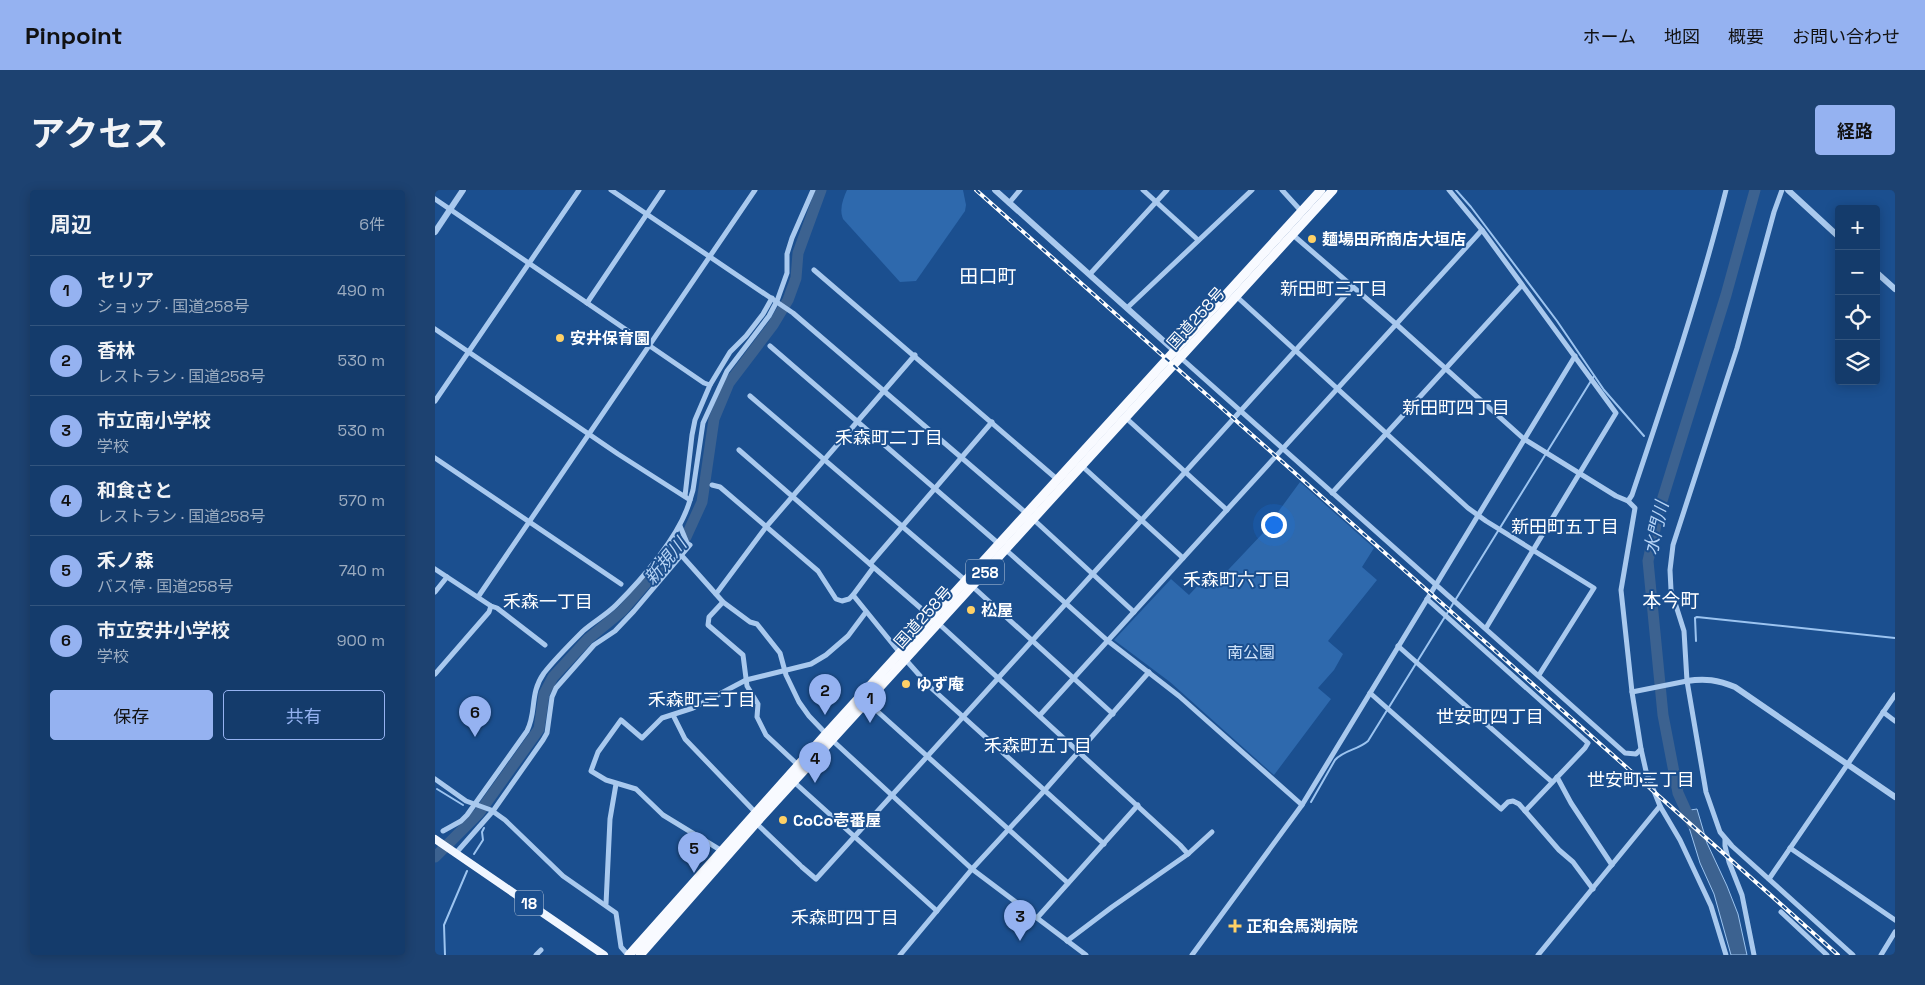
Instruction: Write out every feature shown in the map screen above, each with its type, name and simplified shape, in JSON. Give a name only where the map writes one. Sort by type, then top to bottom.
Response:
[{"type":"highway","name":"国道258号","points":[[1030,516],[1126,418],[1293,235],[1321,190]]},
{"type":"highway","name":"国道258号","points":[[640,955],[794,782],[829,737],[1003,547],[1030,516],[1057,480],[1174,350],[1305,214],[1333,190]]},
{"type":"highway","name":"国道258号","points":[[628,955],[798,765],[867,702],[903,656]]},
{"type":"main road","name":"18","points":[[438,841],[604,955]]},
{"type":"street","points":[[435,232],[463,190]]},
{"type":"street","points":[[435,401],[579,190]]},
{"type":"street","points":[[611,190],[790,311],[1030,516],[1135,612]]},
{"type":"street","points":[[587,303],[663,190]]},
{"type":"street","points":[[478,597],[755,190]]},
{"type":"street","points":[[443,831],[461,821],[476,804],[527,731],[530,726],[533,696],[537,684],[544,673],[583,631],[615,605],[656,559],[680,527],[693,490],[703,423],[727,371],[769,316],[787,273],[787,254],[792,238],[813,190]]},
{"type":"street","points":[[995,190],[1174,350],[1282,450],[1625,752],[1636,754],[1641,749]]},
{"type":"street","points":[[1009,203],[1020,190]]},
{"type":"street","points":[[1143,190],[1198,240]]},
{"type":"street","points":[[1090,274],[1167,190]]},
{"type":"street","points":[[1127,308],[1251,190]]},
{"type":"street","points":[[1282,190],[1305,214]]},
{"type":"street","points":[[1449,190],[1483,230],[1616,413],[1486,628]]},
{"type":"street","points":[[1627,501],[1632,495],[1684,340],[1708,261],[1726,190]]},
{"type":"street","points":[[1781,190],[1737,348],[1673,545],[1670,570],[1671,590],[1684,631],[1684,681],[1706,792],[1720,832],[1725,839],[1853,955]]},
{"type":"street","points":[[1788,190],[1835,233]]},
{"type":"street","points":[[435,199],[704,383],[710,385]]},
{"type":"street","points":[[1040,715],[1483,230]]},
{"type":"street","points":[[1293,235],[1397,324],[1524,439],[1627,501],[1635,508],[1621,590],[1641,749],[1646,771],[1661,806],[1708,897],[1725,955]]},
{"type":"street","points":[[814,270],[915,355],[1057,480]]},
{"type":"street","points":[[1880,276],[1895,289]]},
{"type":"street","points":[[1332,493],[1522,285]]},
{"type":"street","points":[[756,823],[816,879],[1353,287]]},
{"type":"street","points":[[1236,296],[1478,515],[1594,588],[1539,676]]},
{"type":"street","points":[[685,496],[695,420],[710,385],[729,352],[747,336],[763,314],[776,301]]},
{"type":"street","points":[[435,329],[690,500]]},
{"type":"street","points":[[770,346],[1003,547],[1108,642],[1149,672],[1217,728],[1302,805]]},
{"type":"street","points":[[715,594],[767,527],[915,355]]},
{"type":"street","points":[[1192,955],[1302,805],[1575,356]]},
{"type":"street","points":[[750,396],[903,526],[1113,714]]},
{"type":"street","points":[[1126,418],[1227,510]]},
{"type":"street","points":[[711,485],[720,487],[818,571],[836,599],[842,602],[853,595],[871,566],[903,526],[992,422]]},
{"type":"street","points":[[739,450],[999,678],[1138,805],[1188,854]]},
{"type":"street","points":[[435,458],[621,584]]},
{"type":"street","points":[[1081,466],[1183,558]]},
{"type":"street","points":[[454,852],[492,811],[547,732],[552,697],[556,688],[594,645],[615,631],[634,611],[690,545],[687,543],[680,527]]},
{"type":"street","points":[[682,556],[723,602],[750,622],[757,624],[780,653],[799,702],[809,716],[829,737],[972,869],[1086,955]]},
{"type":"street","points":[[435,569],[491,606],[497,608],[545,646]]},
{"type":"street","points":[[435,592],[447,577]]},
{"type":"street","points":[[853,595],[929,686],[1104,844]]},
{"type":"street","points":[[1427,599],[1589,743],[1525,811]]},
{"type":"street","points":[[723,602],[709,617],[708,625],[743,655],[747,686],[758,704],[757,717],[765,735],[798,765]]},
{"type":"street","points":[[435,674],[489,612],[491,606]]},
{"type":"street","points":[[722,851],[663,815],[636,789],[616,784],[591,771],[598,752],[621,720],[642,738],[662,718],[702,704],[746,680],[811,664],[826,655],[847,636],[866,612]]},
{"type":"street","points":[[1398,646],[1551,782]]},
{"type":"street","points":[[900,955],[972,869],[1149,672]]},
{"type":"street","points":[[1634,691],[1705,678],[1735,687],[1895,797]]},
{"type":"street","points":[[1370,693],[1501,809],[1508,802],[1513,801],[1525,811],[1559,850],[1573,862],[1593,889]]},
{"type":"street","points":[[1769,879],[1895,695]]},
{"type":"street","points":[[867,702],[1068,883]]},
{"type":"street","points":[[1883,712],[1895,721]]},
{"type":"street","points":[[673,715],[685,739],[755,813]]},
{"type":"street","points":[[1557,777],[1571,803],[1612,865]]},
{"type":"street","points":[[435,779],[466,801],[492,811],[514,828],[563,876],[616,913],[621,946],[628,955]]},
{"type":"street","points":[[794,782],[937,911]]},
{"type":"street","points":[[605,904],[610,819],[616,784]]},
{"type":"street","points":[[1037,918],[1138,805]]},
{"type":"street","points":[[1538,955],[1661,806]]},
{"type":"street","points":[[1067,941],[1188,854],[1212,832]]},
{"type":"street","points":[[1725,839],[1729,862],[1743,895],[1754,955]]},
{"type":"street","points":[[1790,848],[1895,920]]},
{"type":"street","points":[[1781,912],[1827,955]]},
{"type":"street","points":[[1881,955],[1895,932]]},
{"type":"green space","points":[[847,190],[963,190],[966,205],[965,211],[916,281],[900,282],[843,219],[841,208]]},
{"type":"green space","name":"南公園","points":[[1300,482],[1374,548],[1362,567],[1377,580],[1328,641],[1343,654],[1334,670],[1318,688],[1331,699],[1274,775],[1170,682],[1114,640],[1171,579],[1189,595],[1203,580],[1212,587],[1280,515],[1278,512]]},
{"type":"shaded area","points":[[1697,809],[1707,843],[1738,914],[1747,955],[1731,955],[1714,894],[1700,863],[1684,811]]},
{"type":"waterway","name":"新規川","points":[[435,857],[479,813],[539,729],[544,694],[553,677],[588,639],[622,611],[686,537],[702,502],[714,419],[729,383],[773,325],[788,300],[796,278],[798,253],[821,190]]},
{"type":"waterway","points":[[1456,190],[1557,321],[1604,390],[1644,436]]},
{"type":"waterway","name":"水門川","points":[[1692,824],[1678,793],[1663,715],[1648,561],[1660,507],[1726,295],[1755,190]]},
{"type":"waterway","points":[[1311,802],[1335,760],[1368,741],[1594,376]]},
{"type":"waterway","points":[[1696,641],[1695,618],[1697,617],[1895,638]]},
{"type":"waterway","points":[[437,789],[463,805]]},
{"type":"waterway","points":[[474,854],[483,840],[482,832],[484,828]]},
{"type":"waterway","points":[[445,955],[444,925],[467,871]]},
{"type":"railway","points":[[976,190],[1838,955]]},
{"type":"place","name":"麺場田所商店大垣店","points":[[1312,239]]},
{"type":"place","name":"安井保育園","points":[[560,338]]},
{"type":"place","name":"松屋","points":[[971,610]]},
{"type":"place","name":"ゆず庵","points":[[906,684]]},
{"type":"place","name":"香林","points":[[825,715]]},
{"type":"place","name":"セリア","points":[[870,723]]},
{"type":"place","name":"市立安井小学校","points":[[475,737]]},
{"type":"place","name":"和食さと","points":[[815,783]]},
{"type":"place","name":"CoCo壱番屋","points":[[783,820]]},
{"type":"place","name":"禾ノ森","points":[[694,873]]},
{"type":"place","name":"正和会馬渕病院","points":[[1235,926]]},
{"type":"place","name":"市立南小学校","points":[[1020,941]]},
{"type":"district","name":"田口町","points":[[988,276]]},
{"type":"district","name":"新田町三丁目","points":[[1334,288]]},
{"type":"district","name":"新田町四丁目","points":[[1456,407]]},
{"type":"district","name":"禾森町二丁目","points":[[889,437]]},
{"type":"district","name":"新田町五丁目","points":[[1565,526]]},
{"type":"district","name":"禾森町六丁目","points":[[1237,579]]},
{"type":"district","name":"本今町","points":[[1671,600]]},
{"type":"district","name":"禾森一丁目","points":[[548,601]]},
{"type":"district","name":"禾森町三丁目","points":[[702,699]]},
{"type":"district","name":"世安町四丁目","points":[[1490,716]]},
{"type":"district","name":"禾森町五丁目","points":[[1038,745]]},
{"type":"district","name":"世安町三丁目","points":[[1641,779]]},
{"type":"district","name":"禾森町四丁目","points":[[845,917]]}]
